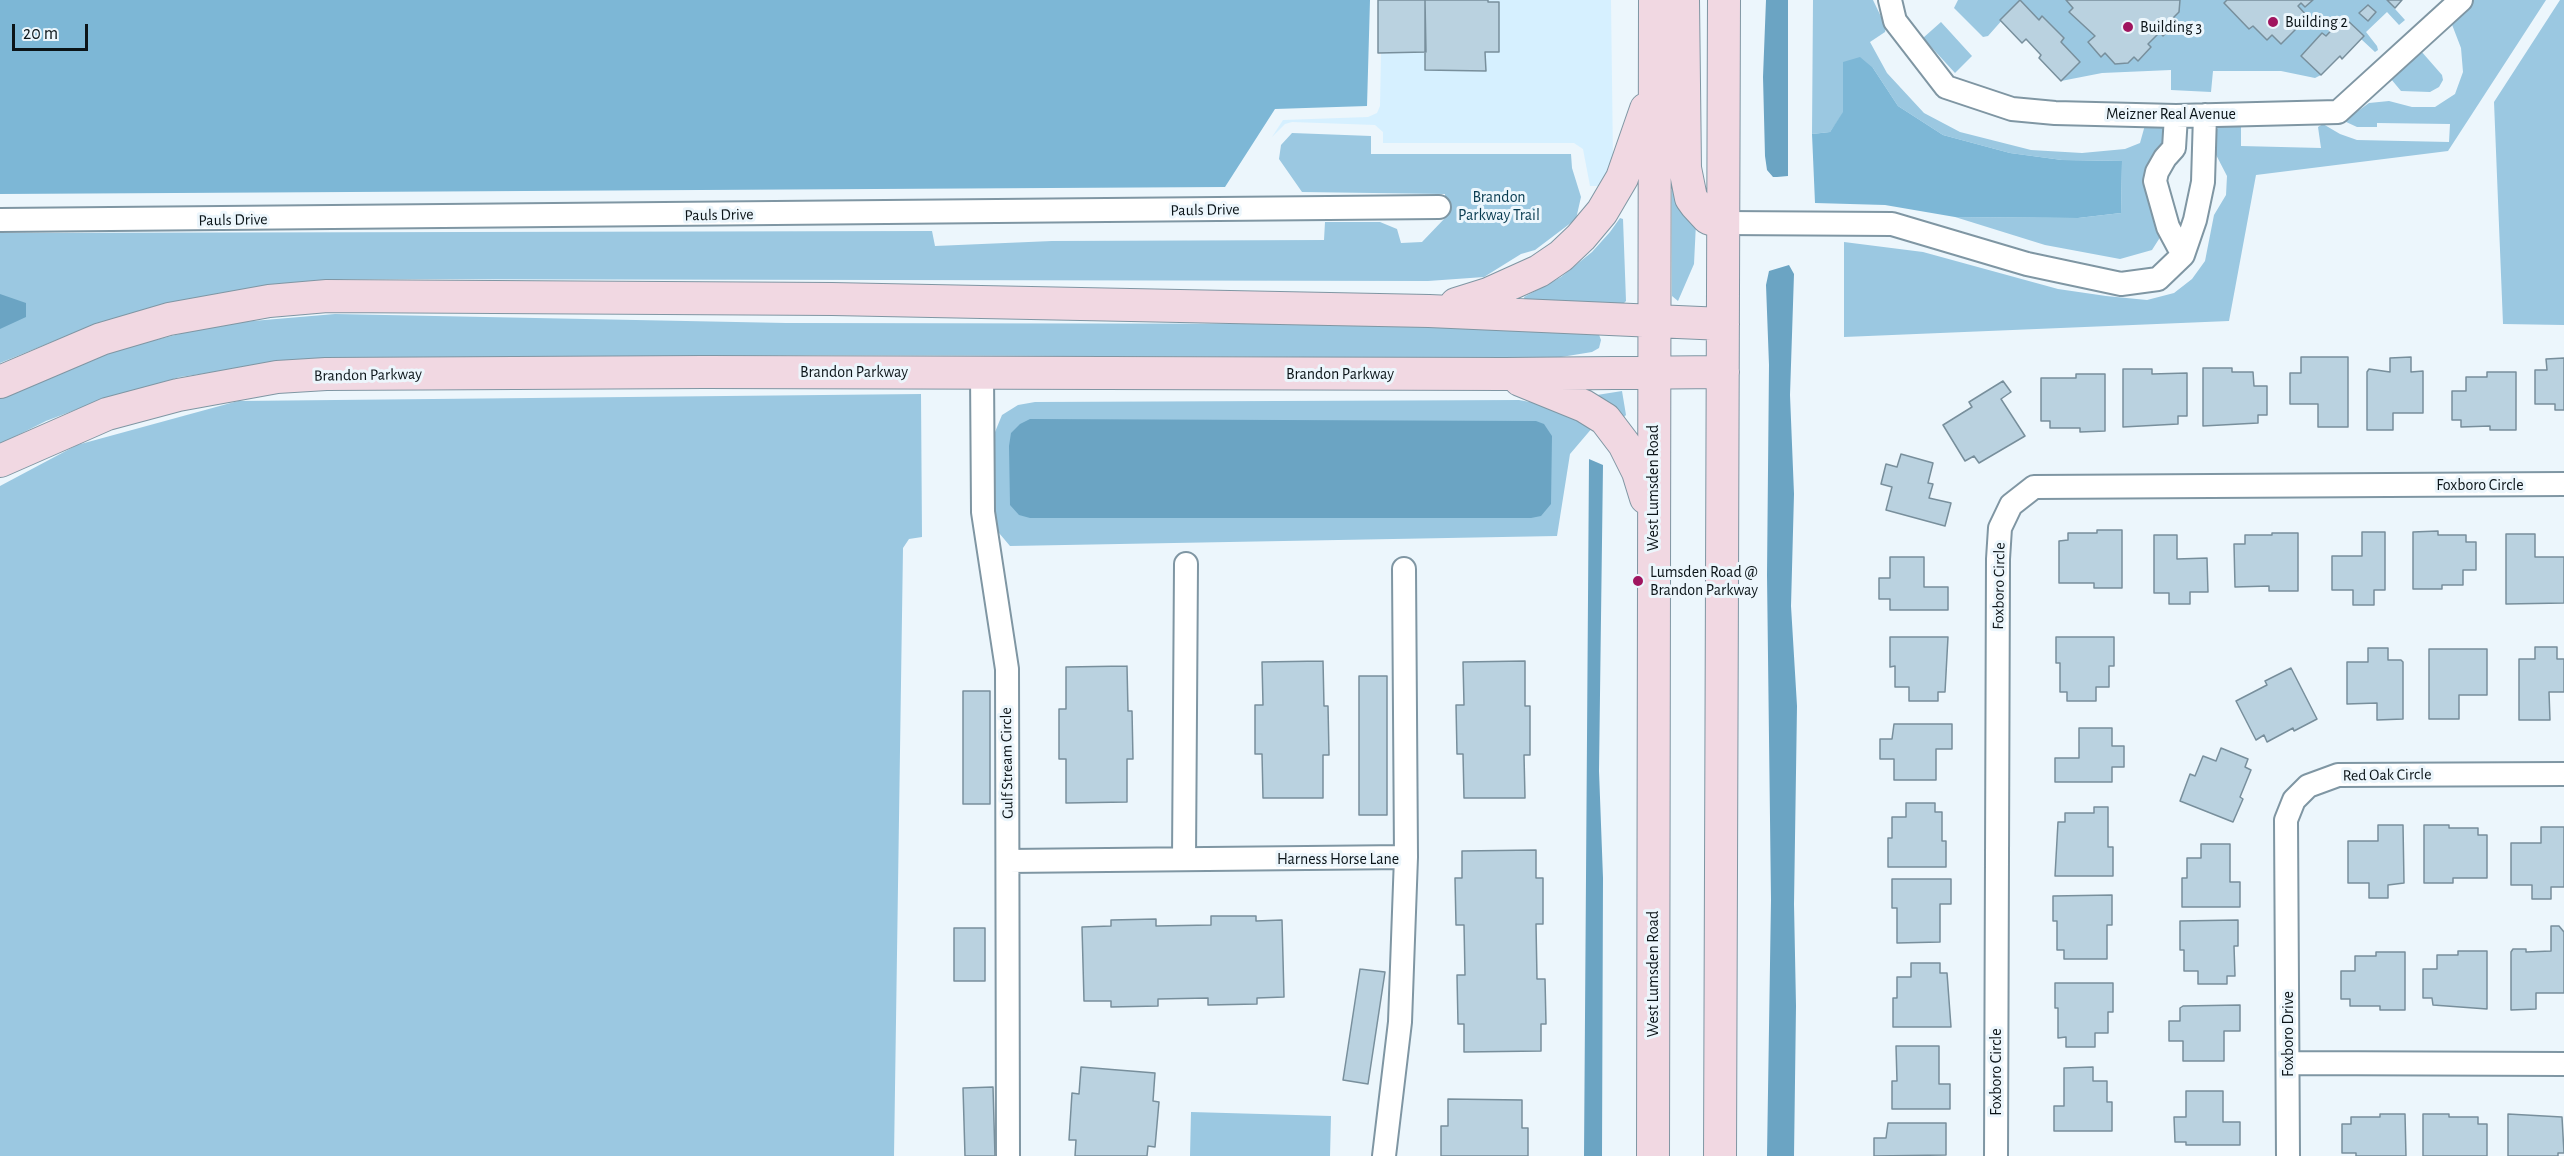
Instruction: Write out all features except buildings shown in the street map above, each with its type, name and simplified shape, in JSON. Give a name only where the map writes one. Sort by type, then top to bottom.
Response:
[{"type":"main road","name":"West Lumsden Road","points":[[1653,1156],[1655,0]]},
{"type":"main road","points":[[1683,0],[1685,168],[1691,198],[1708,218],[1724,224]]},
{"type":"main road","points":[[1720,1156],[1724,0]]},
{"type":"main road","points":[[1429,311],[1520,282],[1561,256],[1581,237],[1602,212],[1622,178],[1655,83]]},
{"type":"main road","points":[[0,382],[101,339],[169,319],[269,301],[327,296],[832,299],[1429,311],[1723,324]]},
{"type":"main road","name":"Brandon Parkway","points":[[0,461],[107,414],[178,394],[277,377],[338,374],[692,372],[1505,374],[1723,372]]},
{"type":"main road","points":[[1505,374],[1584,406],[1605,419],[1624,444],[1638,472],[1653,523]]},
{"type":"street","name":"Meizner Real Avenue","points":[[1890,0],[1895,21],[1946,87],[2012,109],[2055,113],[2176,116],[2338,112],[2461,0]]},
{"type":"street","points":[[1724,224],[1892,224],[2027,264],[2121,284],[2158,279],[2183,255],[2195,220],[2203,182],[2205,115]]},
{"type":"street","points":[[2176,116],[2174,148],[2165,158],[2155,181],[2168,227],[2183,255]]},
{"type":"street","points":[[2174,148],[2204,156]]},
{"type":"street","name":"Pauls Drive","points":[[0,220],[1438,207]]},
{"type":"street","name":"Gulf Stream Circle","points":[[982,373],[983,512],[1007,669],[1008,1156]]},
{"type":"street","name":"Foxboro Circle","points":[[1996,1156],[1998,559],[2000,528],[2011,505],[2034,487],[2564,484]]},
{"type":"street","points":[[1184,859],[1186,564]]},
{"type":"street","points":[[1404,569],[1406,857]]},
{"type":"street","name":"Red Oak Circle","points":[[2288,911],[2286,820],[2294,800],[2308,786],[2338,775],[2564,774]]},
{"type":"street","name":"Harness Horse Lane","points":[[1008,861],[1406,857],[1400,1022],[1384,1156]]},
{"type":"street","name":"Foxboro Drive","points":[[2288,911],[2288,1156]]},
{"type":"street","points":[[2288,1063],[2564,1064]]},
{"type":"shaded area","points":[[0,0],[1370,0],[1367,106],[1275,109],[1225,187],[0,194]]},
{"type":"shaded area","points":[[1382,0],[1611,0],[1613,161],[1601,186],[1590,186],[1583,149],[1574,143],[1383,143],[1383,132],[1375,125],[1292,122],[1285,124],[1272,137],[1283,120],[1368,117],[1377,113],[1380,106]]},
{"type":"shaded area","points":[[1766,0],[1788,0],[1788,176],[1773,177],[1767,170],[1765,156],[1763,77]]},
{"type":"shaded area","points":[[1860,57],[1873,68],[1898,106],[1943,135],[2010,153],[2062,160],[2122,161],[2121,213],[2078,218],[1955,217],[1885,205],[1815,203],[1812,134],[1830,132],[1843,112],[1843,62]]},
{"type":"shaded area","points":[[1789,265],[1794,274],[1790,395],[1794,494],[1791,606],[1797,706],[1794,1156],[1767,1156],[1771,900],[1767,575],[1769,365],[1766,285],[1769,271]]},
{"type":"shaded area","points":[[0,294],[26,303],[26,317],[0,329]]},
{"type":"shaded area","points":[[1030,419],[1536,421],[1544,424],[1552,436],[1551,504],[1541,516],[1531,518],[1030,518],[1019,515],[1010,505],[1009,446],[1011,433],[1020,424]]},
{"type":"shaded area","points":[[1589,459],[1603,465],[1599,771],[1603,878],[1602,1156],[1584,1156]]},
{"type":"green space","points":[[1813,0],[1873,0],[1886,27],[1885,32],[1870,42],[1887,73],[1924,113],[1960,132],[2031,150],[2082,153],[2125,149],[2140,143],[2145,125],[2163,125],[2168,132],[2165,144],[2151,157],[2145,178],[2148,200],[2160,220],[2159,239],[2152,250],[2120,259],[2045,245],[1955,217],[2078,218],[2121,213],[2122,161],[2062,160],[2010,153],[1943,135],[1898,106],[1873,68],[1843,62],[1844,112],[1830,132],[1812,134]]},
{"type":"green space","points":[[1958,0],[2387,0],[2405,20],[2399,25],[2387,12],[2366,32],[2377,46],[2378,50],[2375,52],[2361,39],[2364,36],[2344,17],[2326,36],[2322,34],[2301,56],[2321,75],[2315,78],[2281,71],[2213,71],[2211,92],[2171,90],[2171,70],[2102,73],[2061,81],[2080,62],[2061,42],[2064,38],[2042,16],[2039,20],[2019,1],[1988,36],[1983,37],[1954,8]]},
{"type":"green space","points":[[2469,0],[2546,0],[2448,151],[2256,175],[2229,321],[1844,337],[1844,242],[1923,252],[2058,289],[2147,300],[2174,293],[2192,279],[2205,261],[2214,215],[2226,195],[2227,176],[2212,147],[2212,134],[2222,124],[2241,126],[2241,146],[2321,148],[2318,127],[2323,124],[2340,134],[2357,140],[2449,142],[2450,124],[2377,123],[2377,127],[2357,127],[2344,121],[2369,103],[2389,101],[2412,107],[2435,107],[2455,94],[2463,72],[2461,48],[2451,22]]},
{"type":"green space","points":[[2560,0],[2564,0],[2564,325],[2503,324],[2494,102]]},
{"type":"green space","points":[[1941,22],[1972,56],[1955,73],[1923,38]]},
{"type":"green space","points":[[2421,51],[2442,75],[2443,80],[2439,87],[2430,92],[2401,91],[2391,79]]},
{"type":"green space","name":"Brandon Parkway Trail","points":[[1292,133],[1371,136],[1371,154],[1571,154],[1572,168],[1581,197],[1576,219],[1535,250],[1521,254],[1484,277],[1428,281],[345,279],[232,291],[101,322],[0,363],[0,233],[932,231],[935,246],[1052,241],[1324,240],[1325,222],[1380,222],[1397,229],[1401,243],[1422,242],[1445,218],[1445,194],[1302,192],[1279,159],[1281,145]]},
{"type":"green space","points":[[1672,135],[1696,223],[1694,264],[1678,301],[1672,296]]},
{"type":"green space","points":[[1620,218],[1623,219],[1626,301],[1623,304],[1525,302],[1524,297],[1561,277],[1592,252]]},
{"type":"green space","points":[[335,314],[786,323],[1391,324],[1598,332],[1601,340],[1599,348],[1592,352],[1555,358],[811,355],[305,359],[180,377],[96,402],[46,421],[0,444],[0,397],[51,375],[124,348],[199,329],[241,322]]},
{"type":"green space","points":[[1622,391],[1626,415],[1623,418],[1597,395]]},
{"type":"green space","points":[[921,394],[922,537],[909,539],[903,548],[894,1156],[0,1156],[0,486],[77,445],[238,401]]},
{"type":"green space","points":[[1519,400],[1562,408],[1593,427],[1570,454],[1557,536],[1010,546],[999,533],[993,518],[995,432],[1002,415],[1018,405],[1035,402]]},
{"type":"green space","points":[[1191,1112],[1331,1116],[1330,1156],[1190,1156]]},
{"type":"place","name":"Building 2","points":[[2273,22]]},
{"type":"place","name":"Building 3","points":[[2128,27]]},
{"type":"place","name":"Lumsden Road @ Brandon Parkway","points":[[1638,581]]}]
